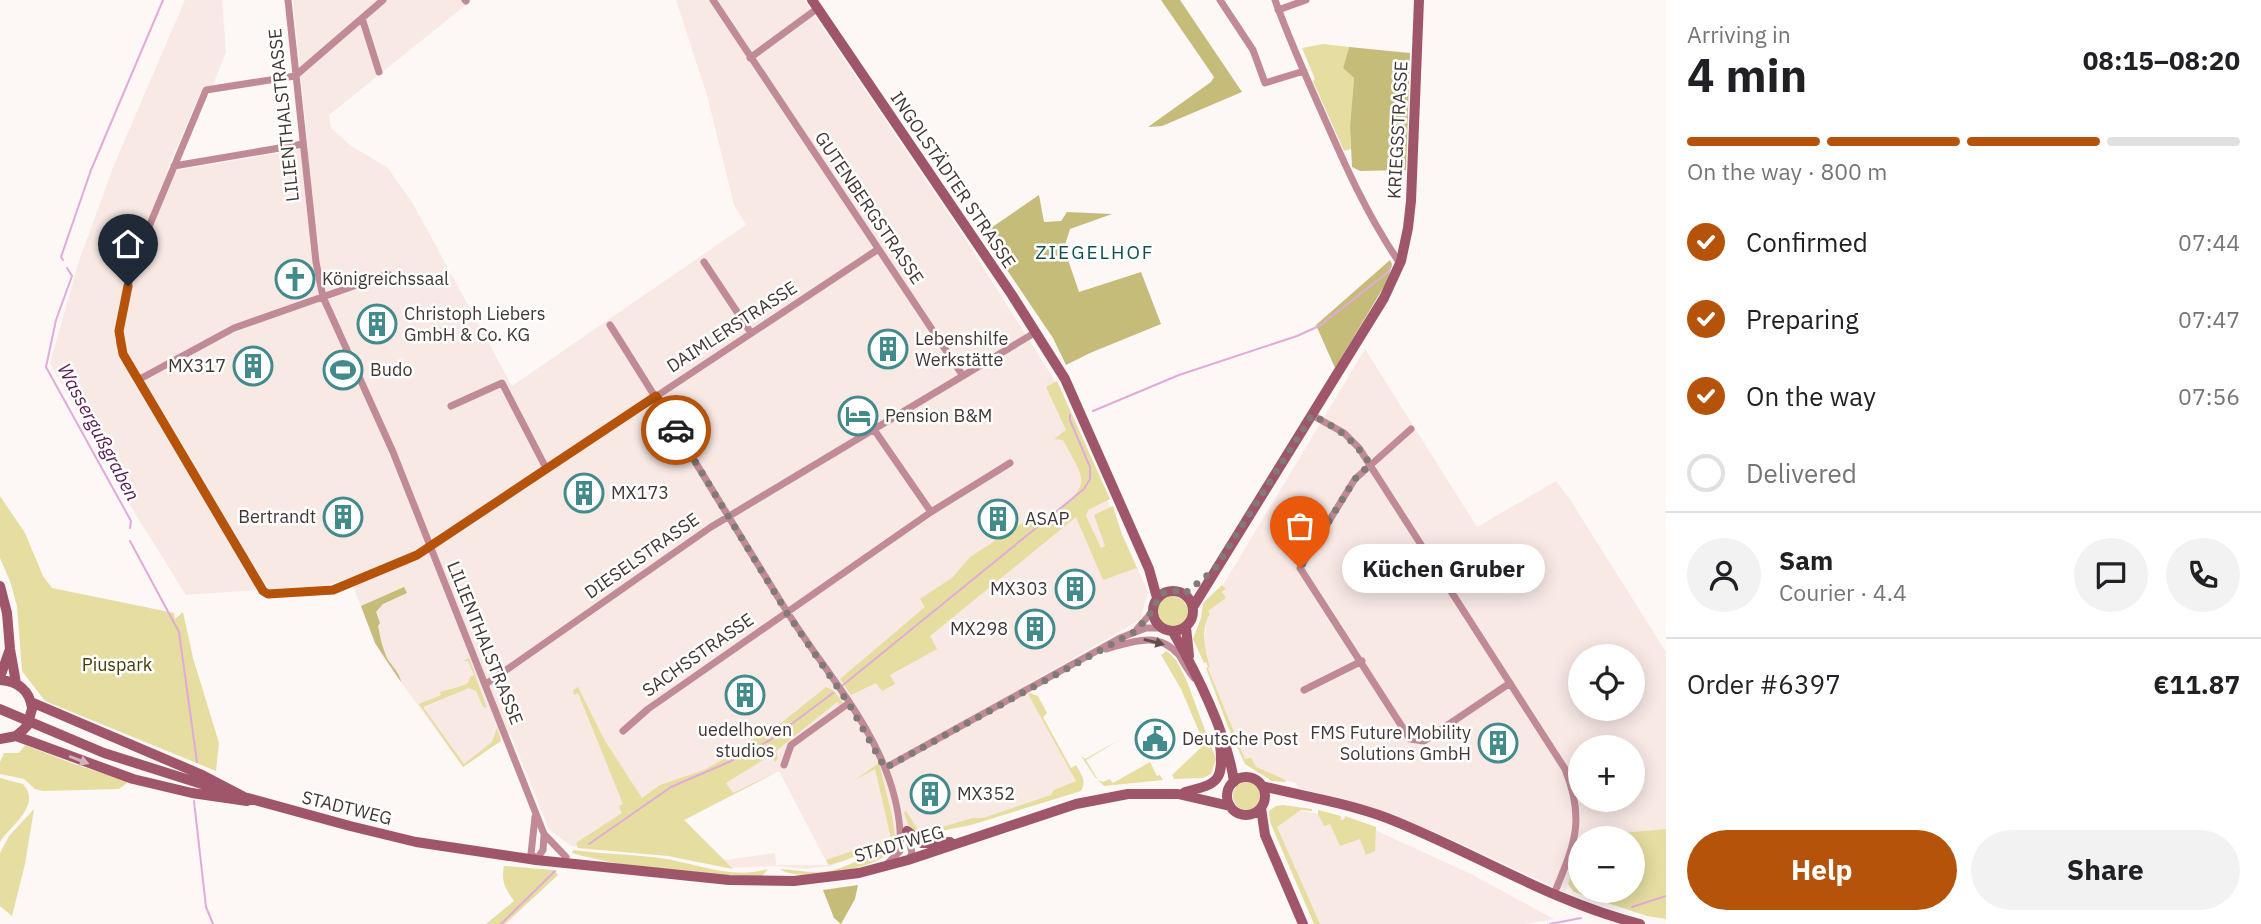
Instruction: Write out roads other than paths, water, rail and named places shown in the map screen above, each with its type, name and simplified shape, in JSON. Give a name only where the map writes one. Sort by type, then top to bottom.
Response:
[{"type":"main road","name":"KRIEGSSTRASSE","points":[[1193,607],[1384,298],[1401,261],[1411,201],[1419,0]]},
{"type":"main road","name":"INGOLSTÄDTER STRASSE","points":[[815,4],[1065,379],[1149,569]]},
{"type":"main road","points":[[1149,569],[1170,591],[1184,594],[1193,607],[1192,618],[1186,627],[1173,632],[1161,628],[1153,618],[1157,598],[1149,569]]},
{"type":"main road","points":[[1184,594],[1214,570]]},
{"type":"main road","points":[[0,586],[7,613],[16,683]]},
{"type":"main road","points":[[1157,598],[1170,591]]},
{"type":"main road","points":[[1186,627],[1189,660]]},
{"type":"main road","points":[[1173,632],[1189,660],[1229,754],[1234,782],[1228,793],[1230,806],[1235,811],[1248,815],[1265,835],[1303,924]]},
{"type":"main road","points":[[1,741],[19,734],[27,726],[32,706],[28,695],[16,683],[0,678],[10,649]]},
{"type":"main road","points":[[32,706],[200,774],[244,797]]},
{"type":"main road","points":[[0,709],[104,753],[264,803]]},
{"type":"main road","points":[[19,734],[133,779],[192,793],[264,803]]},
{"type":"main road","points":[[1178,794],[1202,789],[1219,777],[1223,767],[1222,737]]},
{"type":"main road","points":[[1229,754],[1249,778],[1262,786],[1342,804],[1388,819],[1554,894],[1640,924]]},
{"type":"main road","points":[[1234,782],[1249,778]]},
{"type":"main road","points":[[1262,786],[1265,835]]},
{"type":"main road","name":"STADTWEG","points":[[1195,797],[1228,793]]},
{"type":"main road","name":"STADTWEG","points":[[264,803],[416,842],[505,855],[759,881],[832,878],[882,868],[1096,799],[1128,794],[1178,794],[1230,806]]},
{"type":"main road","points":[[1248,815],[1262,805],[1291,794]]},
{"type":"main road","points":[[907,831],[914,839],[928,844],[968,840]]},
{"type":"main road","name":"STADTWEG","points":[[505,855],[566,857],[605,865]]},
{"type":"street","name":"LILIENTHALSTRASSE","points":[[288,0],[316,261],[323,297],[393,452],[544,834],[566,857]]},
{"type":"street","points":[[383,0],[295,76],[208,89],[138,253],[122,310],[120,345],[138,380],[234,328],[388,274]]},
{"type":"street","name":"GUTENBERGSTRASSE","points":[[713,0],[963,376]]},
{"type":"street","points":[[1220,0],[1253,50],[1265,83],[1304,71]]},
{"type":"street","points":[[1275,0],[1357,193],[1373,223],[1401,261]]},
{"type":"street","points":[[1279,10],[1306,0]]},
{"type":"street","points":[[750,58],[815,4]]},
{"type":"street","points":[[362,18],[379,72]]},
{"type":"street","points":[[174,166],[303,144]]},
{"type":"street","name":"DAIMLERSTRASSE","points":[[138,380],[266,593],[324,591],[339,588],[430,547],[877,250]]},
{"type":"street","points":[[704,261],[751,334]]},
{"type":"street","points":[[610,325],[787,613],[849,704],[885,768],[899,819],[900,851],[882,868]]},
{"type":"street","name":"DIESELSTRASSE","points":[[486,684],[729,516],[1036,332]]},
{"type":"street","points":[[451,406],[502,383],[546,468]]},
{"type":"street","points":[[1312,415],[1344,433],[1359,447],[1556,754],[1573,788],[1577,812],[1573,847],[1554,894]]},
{"type":"street","points":[[1411,429],[1355,479],[1300,568],[1410,738],[1424,741],[1510,683]]},
{"type":"street","points":[[874,430],[931,512]]},
{"type":"street","name":"SACHSSTRASSE","points":[[623,731],[648,709],[931,512],[1010,463]]},
{"type":"street","points":[[1134,632],[1153,611]]},
{"type":"street","points":[[885,768],[1095,651],[1134,632],[1146,628],[1161,628]]},
{"type":"street","points":[[1095,651],[1130,640],[1153,640],[1175,652],[1198,681]]},
{"type":"street","points":[[1304,690],[1362,661]]},
{"type":"street","points":[[784,765],[791,745],[849,704]]},
{"type":"street","name":"LILIENTHALSTRASSE","points":[[535,813],[533,842],[537,858]]},
{"type":"street","points":[[899,819],[907,831],[912,853],[908,860]]},
{"type":"street","points":[[537,858],[544,834]]},
{"type":"street","points":[[517,854],[533,842]]},
{"type":"waterway","name":"Wassergußgraben","points":[[63,260],[61,257],[91,170],[163,0]]},
{"type":"waterway","points":[[1093,411],[1179,375],[1297,336],[1319,326],[1387,273],[1391,266]]},
{"type":"waterway","name":"Wassergußgraben","points":[[67,268],[72,276],[56,320],[46,367],[131,521],[130,528]]},
{"type":"waterway","points":[[843,685],[1084,489],[1090,479],[1090,467],[1070,415]]},
{"type":"waterway","name":"Wassergußgraben","points":[[130,541],[179,632],[197,762]]},
{"type":"waterway","points":[[589,844],[671,787],[729,762],[770,740],[833,693]]},
{"type":"waterway","name":"Wassergußgraben","points":[[194,801],[206,907],[213,924]]},
{"type":"waterway","points":[[501,924],[555,871]]},
{"type":"waterway","points":[[1632,907],[1666,896]]},
{"type":"waterway","points":[[1550,924],[1581,918]]},
{"type":"place","name":"Königreichssaal","points":[[295,279]]},
{"type":"place","name":"Christoph Liebers GmbH & Co. KG","points":[[377,324]]},
{"type":"place","name":"Lebenshilfe Werkstätte","points":[[888,349]]},
{"type":"place","name":"MX317","points":[[253,366]]},
{"type":"place","name":"Budo","points":[[343,370]]},
{"type":"place","name":"Pension B&M","points":[[858,416]]},
{"type":"place","name":"MX173","points":[[584,493]]},
{"type":"place","name":"Bertrandt","points":[[343,517]]},
{"type":"place","name":"ASAP","points":[[998,519]]},
{"type":"place","name":"Küchen Gruber","points":[[1300,568]]},
{"type":"place","name":"MX303","points":[[1075,589]]},
{"type":"place","name":"MX298","points":[[1035,629]]},
{"type":"place","name":"uedelhoven studios","points":[[745,695]]},
{"type":"place","name":"Deutsche Post","points":[[1155,739]]},
{"type":"place","name":"FMS Future Mobility Solutions GmbH","points":[[1498,743]]},
{"type":"place","name":"MX352","points":[[930,794]]},
{"type":"district","name":"ZIEGELHOF","points":[[1095,252]]},
{"type":"park label","name":"Piuspark","points":[[117,665]]}]
